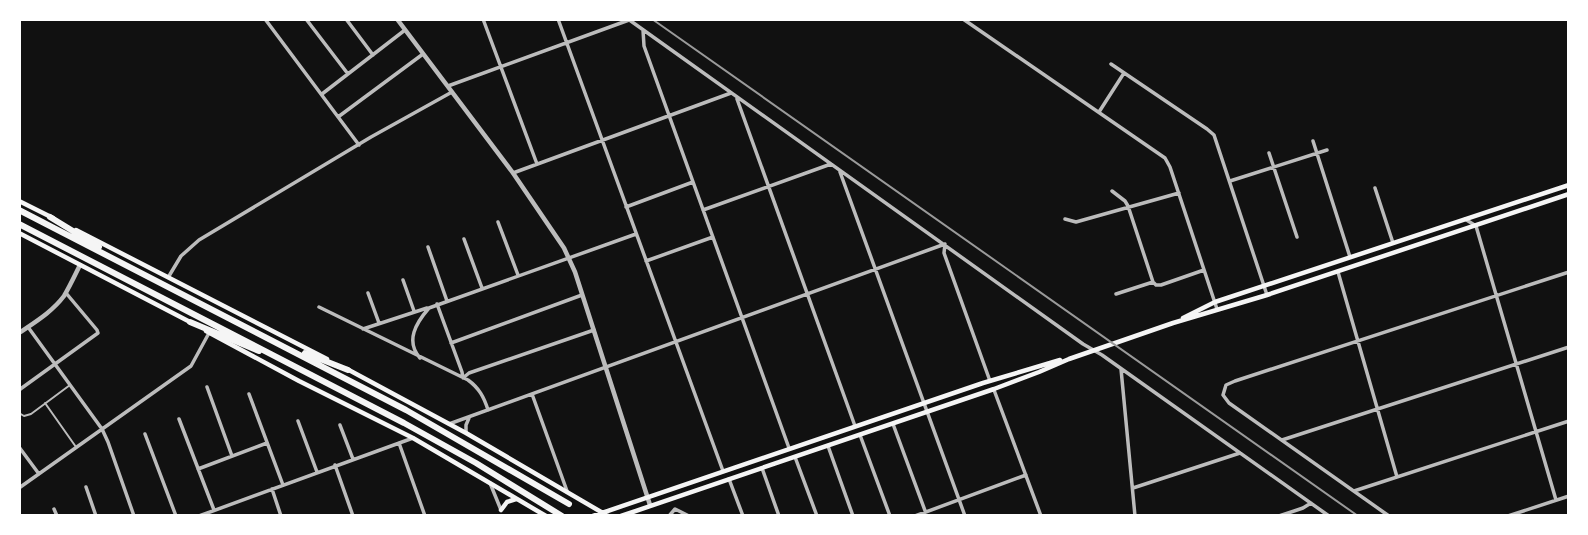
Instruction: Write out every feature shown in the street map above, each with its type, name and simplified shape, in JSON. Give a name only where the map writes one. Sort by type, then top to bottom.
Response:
[{"type":"highway","points":[[19,210],[427,422],[569,504]]},
{"type":"highway","points":[[50,217],[139,272]]},
{"type":"highway","points":[[19,224],[438,441],[562,516]]},
{"type":"highway","points":[[190,322],[290,363]]},
{"type":"highway","points":[[276,343],[348,370]]},
{"type":"main road","points":[[1173,323],[1215,302],[1569,186]]},
{"type":"main road","points":[[621,516],[994,389],[1093,350],[1338,272],[1569,194]]},
{"type":"main road","points":[[19,201],[169,276],[466,433],[608,516]]},
{"type":"main road","points":[[19,233],[413,438],[546,516]]},
{"type":"main road","points":[[593,516],[923,403],[1027,369],[1069,359]]},
{"type":"main road","points":[[502,513],[506,502],[517,498]]},
{"type":"street","points":[[273,19],[267,21],[359,145]]},
{"type":"street","points":[[306,19],[348,74]]},
{"type":"street","points":[[346,19],[373,55]]},
{"type":"street","points":[[397,19],[513,173],[569,257],[650,505]]},
{"type":"street","points":[[483,19],[537,164]]},
{"type":"street","points":[[558,19],[723,471]]},
{"type":"street","points":[[962,19],[1162,155],[1170,167],[1217,309]]},
{"type":"street","points":[[448,86],[628,20],[1329,516]]},
{"type":"street","points":[[322,94],[405,30]]},
{"type":"street","points":[[643,30],[644,46],[789,449]]},
{"type":"street","points":[[338,117],[423,54]]},
{"type":"street","points":[[1111,64],[1216,138],[1267,295]]},
{"type":"street","points":[[1099,112],[1124,73]]},
{"type":"street","points":[[169,276],[181,256],[199,240],[452,92]]},
{"type":"street","points":[[513,173],[731,93]]},
{"type":"street","points":[[736,97],[855,426]]},
{"type":"street","points":[[1312,141],[1350,257]]},
{"type":"street","points":[[1230,181],[1326,149]]},
{"type":"street","points":[[1269,153],[1297,237]]},
{"type":"street","points":[[703,210],[831,164]]},
{"type":"street","points":[[840,170],[965,516]]},
{"type":"street","points":[[626,207],[693,182]]},
{"type":"street","points":[[1375,188],[1393,243]]},
{"type":"street","points":[[1112,191],[1125,201],[1129,208],[1156,285],[1204,270]]},
{"type":"street","points":[[1065,219],[1076,222],[1179,193]]},
{"type":"street","points":[[1465,219],[1476,226],[1556,500]]},
{"type":"street","points":[[498,222],[517,275]]},
{"type":"street","points":[[363,329],[636,234]]},
{"type":"street","points":[[646,261],[713,237]]},
{"type":"street","points":[[464,239],[482,288]]},
{"type":"street","points":[[449,424],[945,244]]},
{"type":"street","points":[[945,244],[944,253],[990,381]]},
{"type":"street","points":[[428,247],[447,300]]},
{"type":"street","points":[[19,333],[52,310],[66,293],[80,265]]},
{"type":"street","points":[[1338,272],[1396,477]]},
{"type":"street","points":[[1389,516],[1224,399],[1223,391],[1228,383],[1569,272]]},
{"type":"street","points":[[402,280],[414,311]]},
{"type":"street","points":[[1116,294],[1153,282]]},
{"type":"street","points":[[19,390],[98,333],[66,293]]},
{"type":"street","points":[[368,293],[379,323]]},
{"type":"street","points":[[452,343],[582,295]]},
{"type":"street","points":[[437,304],[463,378]]},
{"type":"street","points":[[319,307],[472,383],[479,390],[488,410]]},
{"type":"street","points":[[420,358],[413,347],[412,339],[429,308]]},
{"type":"street","points":[[28,327],[102,429],[134,516]]},
{"type":"street","points":[[463,378],[468,373],[594,330]]},
{"type":"street","points":[[19,488],[191,366],[209,333]]},
{"type":"street","points":[[1282,440],[1569,347]]},
{"type":"street","points":[[1121,369],[1135,516]]},
{"type":"street","points":[[207,387],[233,456]]},
{"type":"street","points":[[994,389],[1041,516]]},
{"type":"street","points":[[249,394],[283,485]]},
{"type":"street","points":[[532,394],[568,493]]},
{"type":"street","points":[[466,433],[466,425],[471,416]]},
{"type":"street","points":[[179,419],[198,468],[211,513]]},
{"type":"street","points":[[299,421],[317,472]]},
{"type":"street","points":[[1354,491],[1569,421]]},
{"type":"street","points":[[893,424],[927,514]]},
{"type":"street","points":[[340,425],[353,459]]},
{"type":"street","points":[[145,434],[176,516]]},
{"type":"street","points":[[860,435],[890,516]]},
{"type":"street","points":[[199,516],[413,438]]},
{"type":"street","points":[[198,468],[267,443]]},
{"type":"street","points":[[399,443],[425,516]]},
{"type":"street","points":[[828,446],[853,516]]},
{"type":"street","points":[[19,447],[39,474]]},
{"type":"street","points":[[1133,488],[1240,453]]},
{"type":"street","points":[[795,457],[817,516]]},
{"type":"street","points":[[335,466],[352,516]]},
{"type":"street","points":[[762,468],[779,516]]},
{"type":"street","points":[[915,516],[927,514],[959,499],[1026,475]]},
{"type":"street","points":[[729,479],[743,516]]},
{"type":"street","points":[[490,482],[502,513]]},
{"type":"street","points":[[86,487],[96,516]]},
{"type":"street","points":[[272,489],[281,516]]},
{"type":"street","points":[[1508,516],[1569,496]]},
{"type":"street","points":[[1279,516],[1290,514],[1311,503]]},
{"type":"street","points":[[54,509],[57,516]]},
{"type":"street","points":[[669,516],[675,509],[689,516]]},
{"type":"lane","points":[[19,413],[24,416],[31,414],[70,385]]},
{"type":"lane","points":[[45,403],[76,447]]},
{"type":"railway","points":[[652,19],[1358,516]]}]
